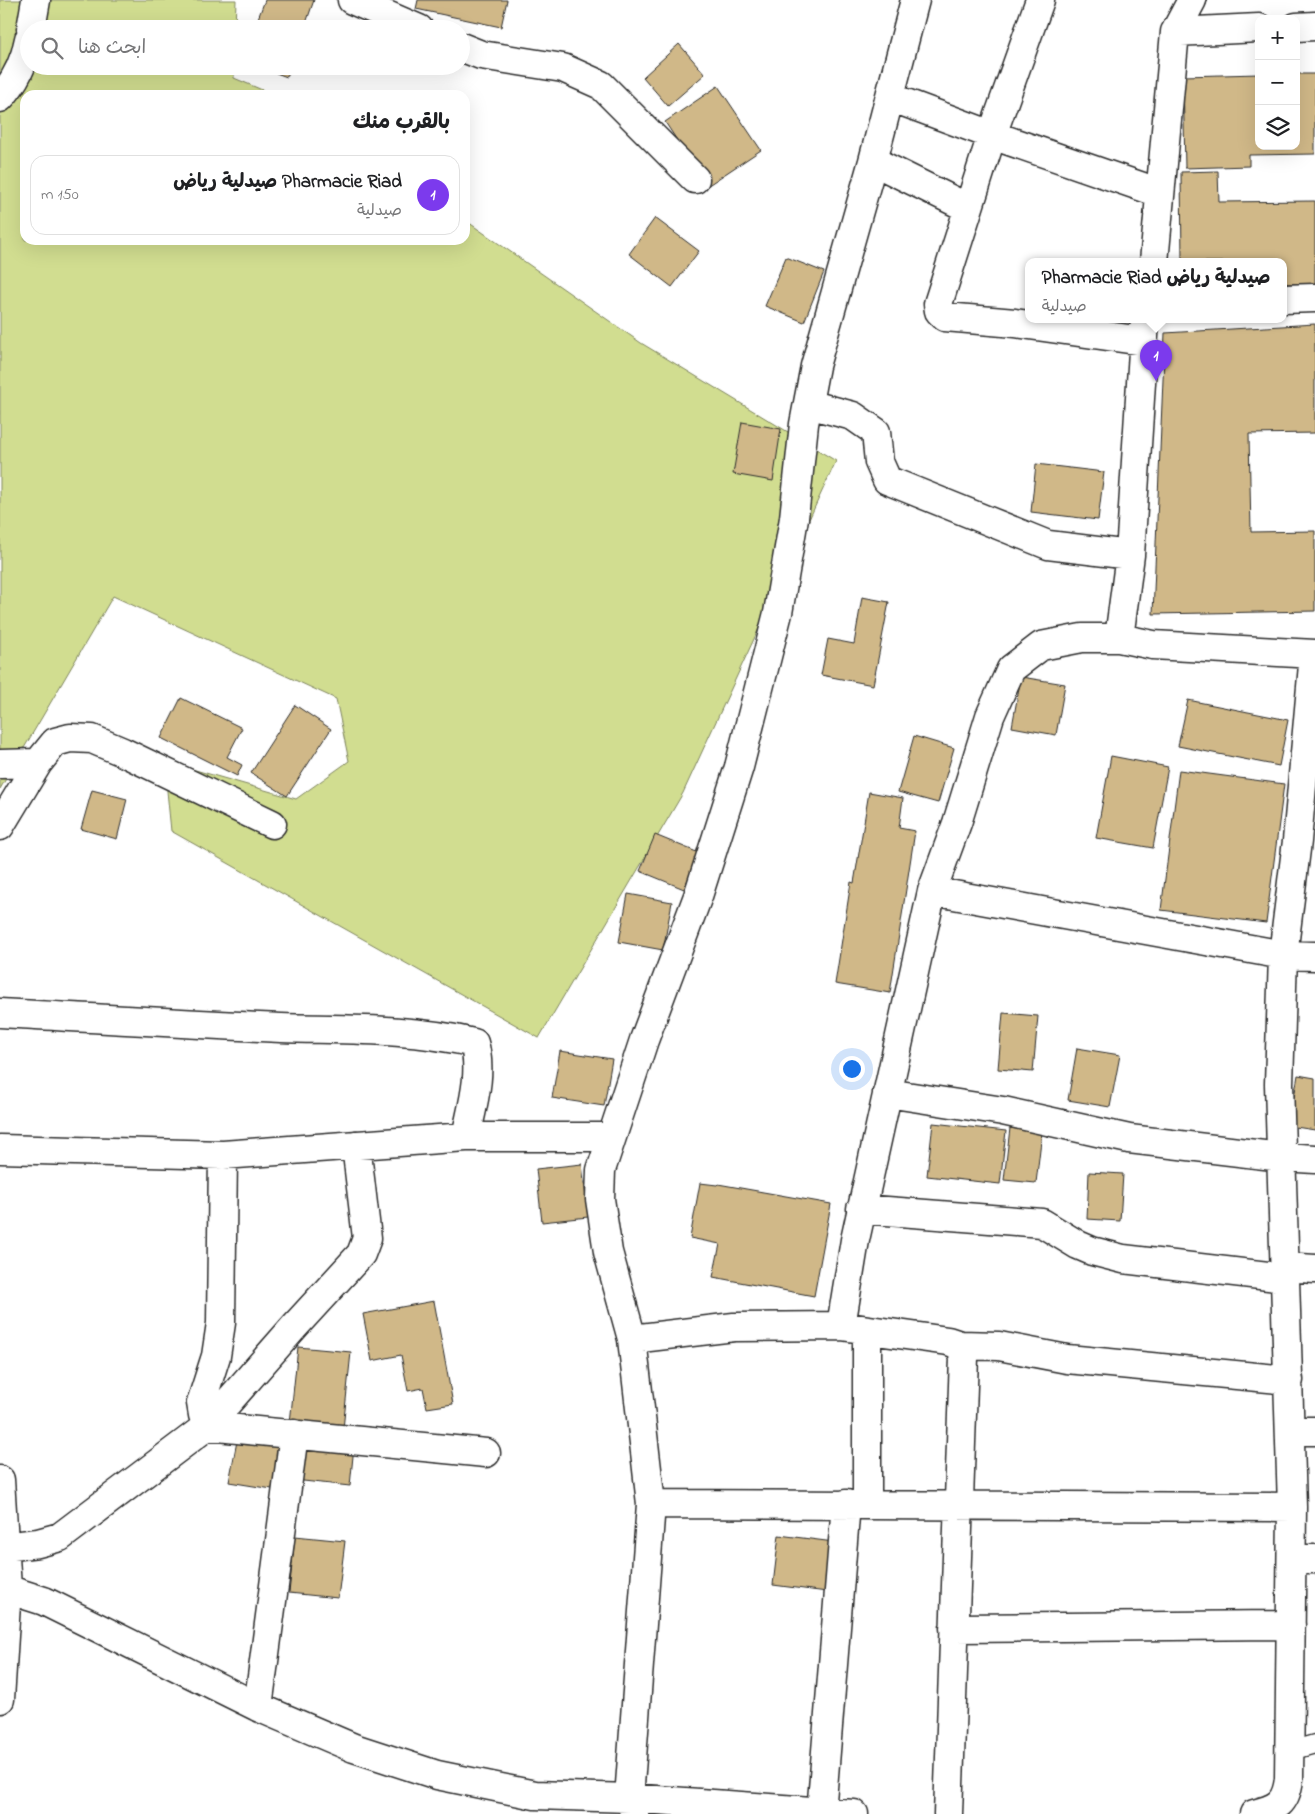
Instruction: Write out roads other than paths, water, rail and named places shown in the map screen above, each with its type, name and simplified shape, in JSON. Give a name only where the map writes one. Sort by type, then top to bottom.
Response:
[{"type":"street","points":[[33,20],[36,0]]},
{"type":"street","points":[[352,0],[398,20]]},
{"type":"street","points":[[632,1806],[652,1504],[632,1339],[608,1252],[600,1199],[601,1170],[644,1040],[698,896],[739,768],[778,613],[794,518],[804,424],[815,366],[873,161],[915,0]]},
{"type":"street","points":[[1040,0],[992,135],[938,304],[939,311],[945,316],[1015,323],[1144,330],[1130,555],[1119,638]]},
{"type":"street","points":[[1154,258],[1175,32],[1192,0]]},
{"type":"street","points":[[1300,27],[1315,26]]},
{"type":"street","points":[[1175,32],[1255,28]]},
{"type":"street","points":[[470,51],[481,55],[563,68],[600,85],[695,179]]},
{"type":"street","points":[[0,98],[8,90],[20,68]]},
{"type":"street","points":[[890,97],[992,135],[1160,193]]},
{"type":"street","points":[[873,161],[968,208]]},
{"type":"street","points":[[1287,299],[1315,298]]},
{"type":"street","points":[[808,404],[854,416],[876,432],[879,462],[888,480],[1048,545],[1130,555]]},
{"type":"street","points":[[812,1813],[856,1504],[854,1328],[861,1209],[932,891],[957,824],[990,716],[1012,669],[1041,646],[1082,638],[1119,638],[1153,645],[1314,654],[1306,842],[1283,955],[1279,1084],[1288,1380],[1302,1431],[1292,1507],[1303,1559],[1291,1625],[1302,1747],[1289,1779],[1285,1798],[1276,1806],[1254,1814]]},
{"type":"street","points":[[0,826],[38,763],[55,742],[70,738],[92,739],[123,752],[272,824]]},
{"type":"street","points":[[0,764],[38,763]]},
{"type":"street","points":[[932,891],[1283,955],[1315,956]]},
{"type":"street","points":[[0,1012],[171,1023],[446,1036],[474,1043],[478,1057],[478,1072],[466,1137]]},
{"type":"street","points":[[887,1092],[1003,1111],[1129,1140],[1315,1159]]},
{"type":"street","points":[[0,1149],[223,1155],[466,1137],[611,1137]]},
{"type":"street","points":[[4,1547],[38,1544],[60,1537],[207,1426],[294,1327],[362,1254],[366,1238],[356,1145]]},
{"type":"street","points":[[207,1426],[202,1415],[202,1403],[216,1356],[222,1323],[223,1155]]},
{"type":"street","points":[[861,1209],[1042,1223],[1092,1251],[1123,1259],[1285,1272],[1315,1270]]},
{"type":"street","points":[[632,1339],[734,1327],[854,1328],[948,1341],[960,1345],[999,1346],[1067,1359],[1288,1380]]},
{"type":"street","points":[[948,1814],[964,1357],[960,1345]]},
{"type":"street","points":[[207,1426],[486,1453]]},
{"type":"street","points":[[258,1707],[294,1434]]},
{"type":"street","points":[[0,1480],[4,1547],[0,1699]]},
{"type":"street","points":[[652,1504],[1292,1507]]},
{"type":"street","points":[[3,1588],[44,1601],[258,1707],[354,1748],[437,1775],[535,1795],[632,1806],[854,1814]]},
{"type":"street","points":[[954,1628],[1291,1625]]},
{"type":"place","name":"Pharmacie Riad صيدلية رياض","points":[[1156,381]]}]
